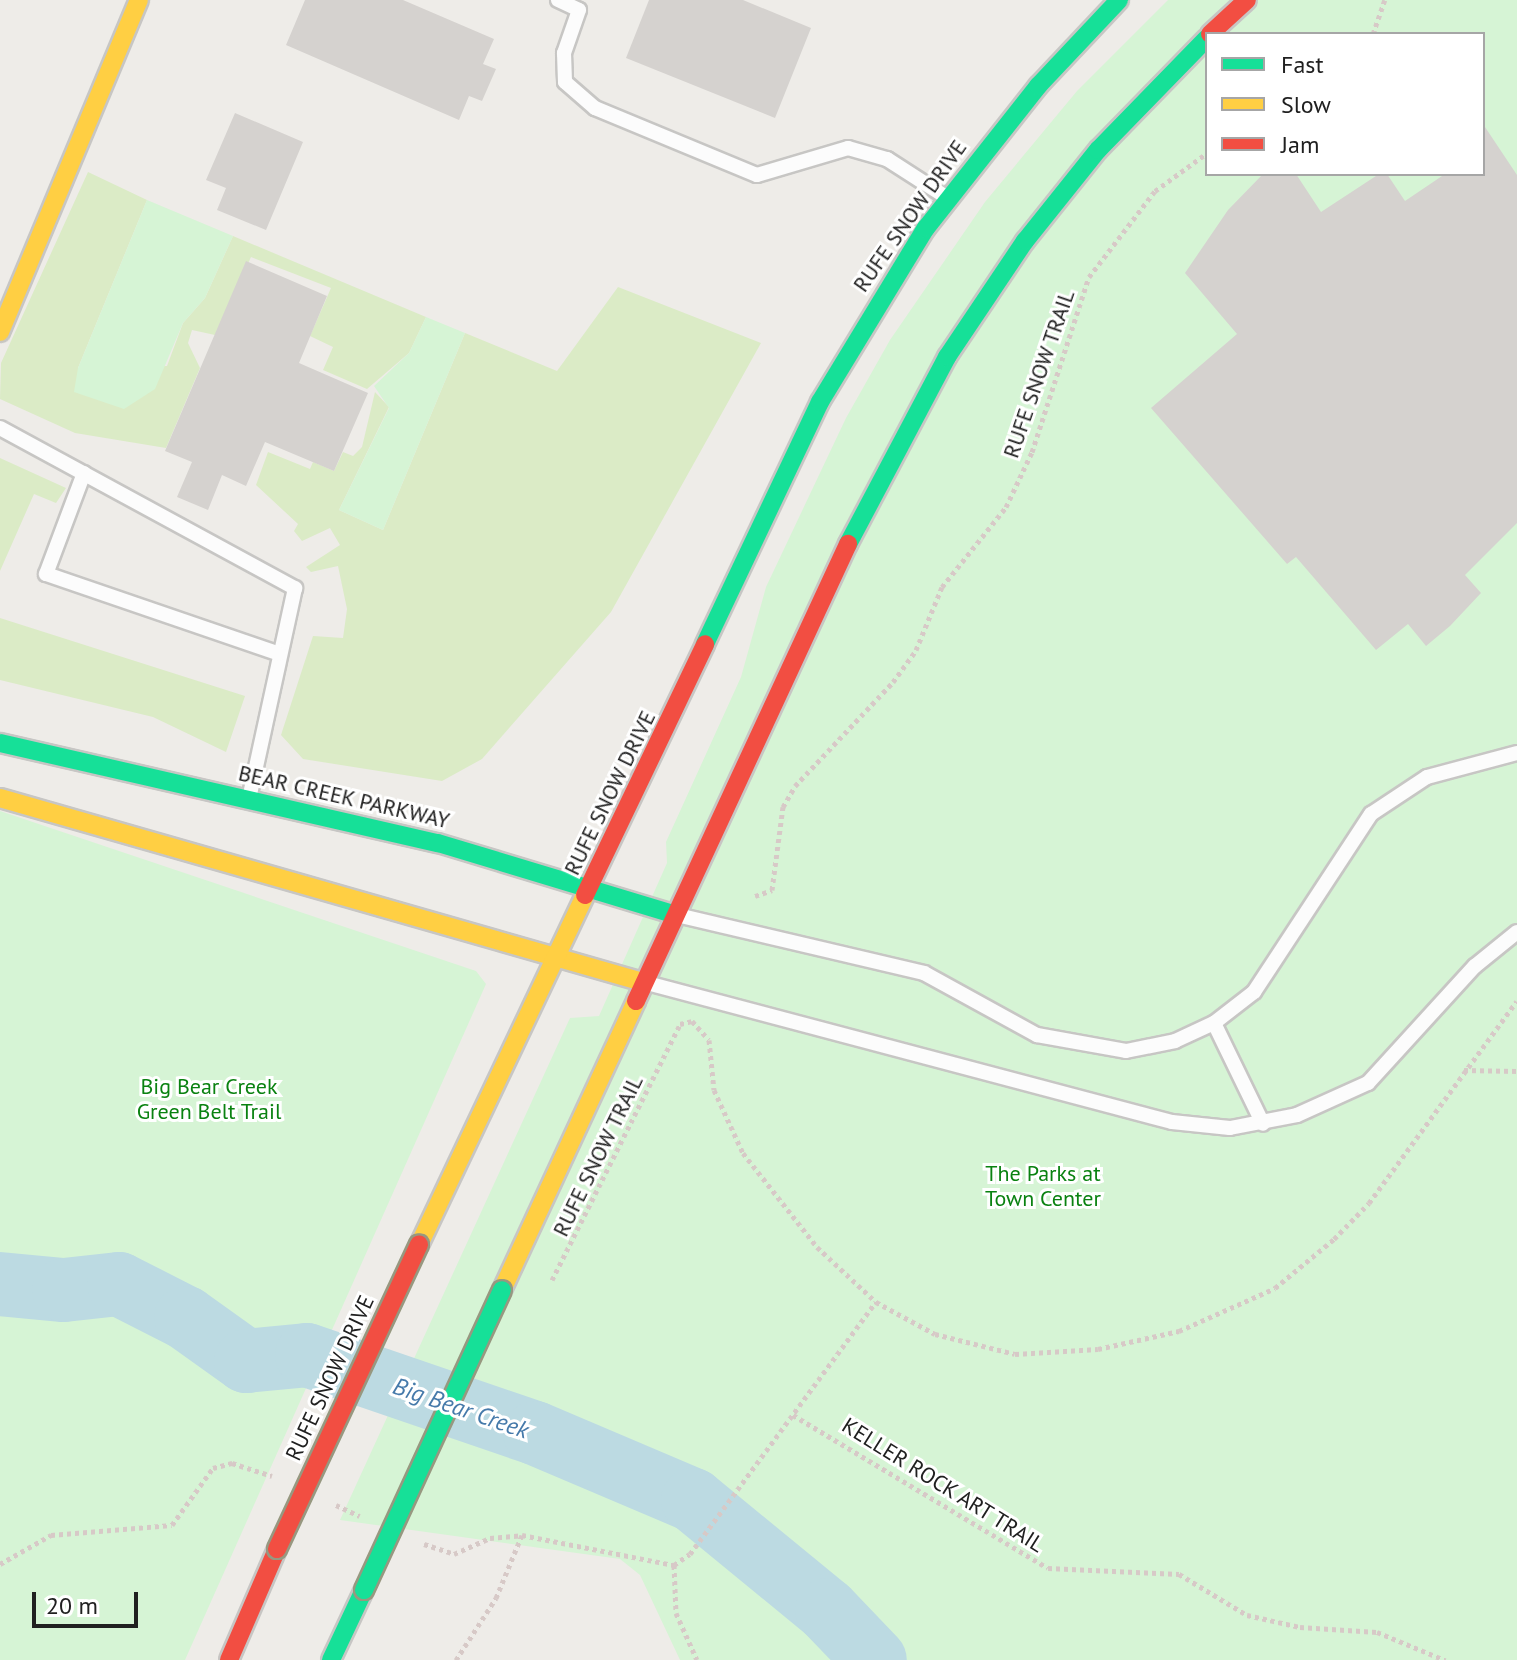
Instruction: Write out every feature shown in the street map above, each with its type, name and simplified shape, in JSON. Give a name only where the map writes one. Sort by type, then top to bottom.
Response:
[{"type":"main road","points":[[0,332],[139,0]]},
{"type":"main road","name":"RUFE SNOW DRIVE","points":[[229,1660],[277,1549],[419,1245],[805,430],[872,312],[949,199],[1038,86],[1119,0]]},
{"type":"main road","points":[[1213,32],[1247,0]]},
{"type":"main road","points":[[331,1660],[673,914],[875,486],[947,357],[1025,241],[1098,150],[1205,40]]},
{"type":"main road","name":"BEAR CREEK PARKWAY","points":[[0,743],[438,843],[673,914]]},
{"type":"main road","points":[[0,798],[643,982]]},
{"type":"lane","points":[[558,0],[579,10],[564,53],[565,82],[595,108],[757,175],[848,148],[887,159],[949,199]]},
{"type":"lane","points":[[0,428],[295,588],[249,800]]},
{"type":"lane","points":[[84,473],[46,574],[279,654]]},
{"type":"lane","points":[[673,914],[924,973],[995,1017],[1075,1046],[1126,1051],[1175,1041],[1214,1023],[1254,992],[1284,953],[1346,844],[1371,814],[1427,777],[1517,753]]},
{"type":"lane","points":[[643,982],[1172,1122],[1263,1124],[1337,1101],[1368,1083],[1475,966],[1517,932]]},
{"type":"lane","points":[[1214,1023],[1263,1124]]},
{"type":"path","points":[[1374,32],[1385,0]]},
{"type":"path","name":"RUFE SNOW TRAIL","points":[[755,896],[772,890],[783,807],[795,786],[893,682],[916,650],[942,587],[1006,507],[1032,452],[1089,277],[1155,191],[1205,154]]},
{"type":"path","points":[[456,1660],[496,1598],[522,1535],[674,1565],[690,1554],[876,1302],[935,1334],[1015,1354],[1098,1349],[1179,1331],[1239,1308],[1307,1263],[1369,1203],[1463,1070],[1517,1001]]},
{"type":"path","name":"RUFE SNOW TRAIL","points":[[547,1287],[680,1024],[692,1021],[709,1040],[714,1090],[743,1153],[817,1247],[876,1302]]},
{"type":"path","points":[[1463,1070],[1517,1071]]},
{"type":"path","name":"KELLER ROCK ART TRAIL","points":[[793,1415],[1048,1568],[1179,1574],[1247,1615],[1300,1627],[1377,1632],[1445,1660]]},
{"type":"path","points":[[674,1565],[676,1613],[697,1660]]},
{"type":"green space","name":"The Parks at Town Center","points":[[1168,0],[1517,0],[1517,1660],[680,1660],[640,1575],[620,1559],[340,1520],[570,1018],[599,1016],[667,863],[666,842],[741,677],[766,587],[846,418],[890,340],[985,202],[1077,91]]},
{"type":"green space","points":[[88,172],[147,200],[78,368],[167,366],[183,323],[205,298],[233,236],[426,317],[409,353],[367,389],[323,370],[333,347],[310,336],[331,288],[251,257],[215,335],[192,330],[188,343],[200,368],[166,448],[75,433],[0,399],[1,363]]},
{"type":"green space","points":[[147,200],[233,236],[205,298],[183,323],[155,389],[124,409],[74,392],[78,368]]},
{"type":"green space","points":[[618,287],[761,343],[611,612],[482,759],[442,781],[303,759],[281,735],[313,636],[343,638],[347,609],[338,566],[311,572],[306,567],[340,545],[330,528],[302,541],[294,531],[298,524],[256,485],[268,452],[310,469],[313,462],[334,471],[343,452],[353,456],[362,447],[375,392],[389,407],[339,510],[383,530],[465,333],[557,371]]},
{"type":"green space","points":[[426,317],[465,333],[383,530],[339,510],[389,408],[374,386],[409,353]]},
{"type":"green space","points":[[0,458],[66,488],[56,503],[34,494],[0,571]]},
{"type":"green space","points":[[0,618],[245,696],[226,752],[153,717],[0,680]]},
{"type":"green space","name":"Big Bear Creek Green Belt Trail","points":[[0,811],[476,971],[486,984],[185,1660],[0,1660]]},
{"type":"building","points":[[305,0],[403,0],[494,39],[483,64],[496,69],[482,101],[469,96],[459,120],[286,45]]},
{"type":"building","points":[[649,0],[743,0],[811,28],[775,118],[626,58]]},
{"type":"building","points":[[235,113],[303,142],[266,230],[217,210],[226,188],[206,180]]},
{"type":"building","points":[[1485,127],[1517,175],[1517,523],[1465,575],[1481,593],[1450,626],[1426,646],[1408,624],[1376,650],[1296,557],[1287,564],[1151,408],[1237,334],[1185,273],[1228,210],[1261,176],[1297,176],[1321,212],[1376,176],[1388,176],[1405,201],[1442,176],[1485,176]]},
{"type":"building","points":[[246,261],[327,296],[299,363],[368,393],[334,471],[265,442],[246,486],[222,475],[208,510],[177,497],[192,462],[165,451]]},
{"type":"waterway","name":"Big Bear Creek","points":[[0,1284],[64,1290],[119,1284],[186,1318],[246,1361],[307,1355],[535,1433],[693,1500],[827,1610],[875,1660]]},
{"type":"traffic: fast","points":[[705,644],[820,402],[926,228],[1038,86],[1119,0]]},
{"type":"traffic: fast","points":[[848,544],[947,357],[1025,241],[1098,150],[1205,40]]},
{"type":"traffic: fast","points":[[0,743],[438,843],[673,914]]},
{"type":"traffic: fast","points":[[364,1590],[502,1290]]},
{"type":"traffic: fast","points":[[331,1660],[364,1590]]},
{"type":"traffic: slow","points":[[0,332],[139,0]]},
{"type":"traffic: slow","points":[[0,798],[643,982]]},
{"type":"traffic: slow","points":[[419,1245],[585,895]]},
{"type":"traffic: slow","points":[[502,1290],[636,1001]]},
{"type":"traffic: jam","points":[[1212,32],[1247,0]]},
{"type":"traffic: jam","points":[[636,1001],[848,544]]},
{"type":"traffic: jam","points":[[585,895],[705,644]]},
{"type":"traffic: jam","points":[[277,1549],[419,1245]]},
{"type":"traffic: jam","points":[[229,1660],[277,1549]]}]
